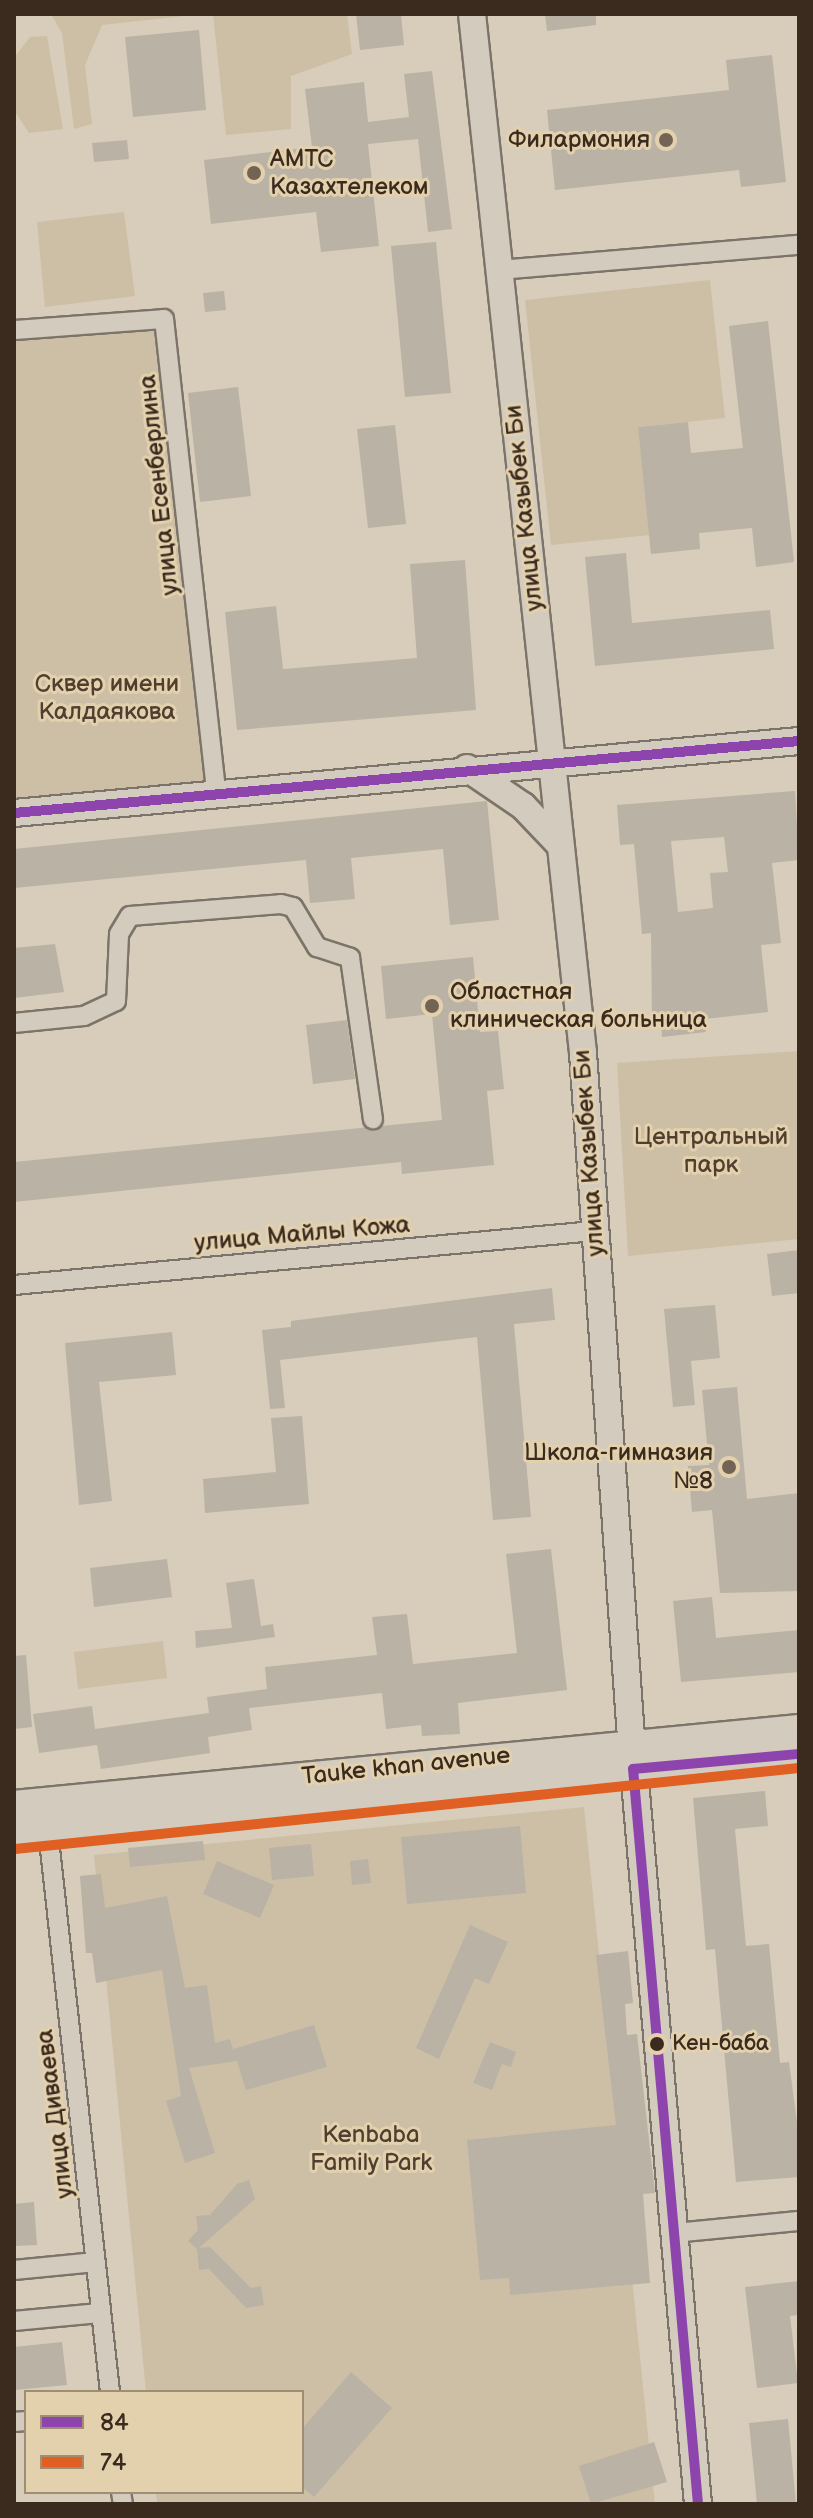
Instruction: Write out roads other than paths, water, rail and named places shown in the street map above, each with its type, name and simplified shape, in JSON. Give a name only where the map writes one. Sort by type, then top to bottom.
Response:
[{"type":"main road","name":"улица Казыбек Би","points":[[472,14],[560,845],[594,1231],[632,1757],[698,2504]]},
{"type":"main road","points":[[14,813],[217,796],[550,759],[799,741]]},
{"type":"main road","points":[[467,768],[523,806],[560,845]]},
{"type":"main road","name":"Tauke khan avenue","points":[[14,1835],[47,1817],[632,1757],[799,1730]]},
{"type":"main road","name":"Tauke khan avenue","points":[[632,1757],[799,1754]]},
{"type":"main road","name":"Tauke khan avenue","points":[[14,1806],[47,1817]]},
{"type":"street","points":[[499,270],[799,245]]},
{"type":"street","name":"улица Есенберлина","points":[[14,330],[164,319],[217,796]]},
{"type":"street","points":[[14,1023],[84,1016],[116,1001],[119,934],[130,916],[293,907],[317,947],[350,958],[373,1119]]},
{"type":"street","name":"улица Майлы Кожа","points":[[14,1285],[594,1231]]},
{"type":"street","name":"улица Диваева","points":[[47,1817],[110,2390]]},
{"type":"street","points":[[674,2233],[799,2221]]},
{"type":"street","points":[[14,2270],[96,2262]]},
{"type":"street","points":[[14,2321],[100,2313]]},
{"type":"place","name":"Филармония","points":[[666,140]]},
{"type":"place","name":"АМТС Казахтелеком","points":[[254,173]]},
{"type":"place","name":"Областная клиническая больница","points":[[432,1006]]},
{"type":"place","name":"Школа-гимназия №8","points":[[729,1467]]},
{"type":"place","name":"Кен-баба","points":[[657,2044]]},
{"type":"park label","name":"Сквер имени Калдаякова","points":[[107,698]]},
{"type":"park label","name":"Центральный парк","points":[[711,1151]]},
{"type":"park label","name":"Kenbaba Family Park","points":[[371,2149]]}]
